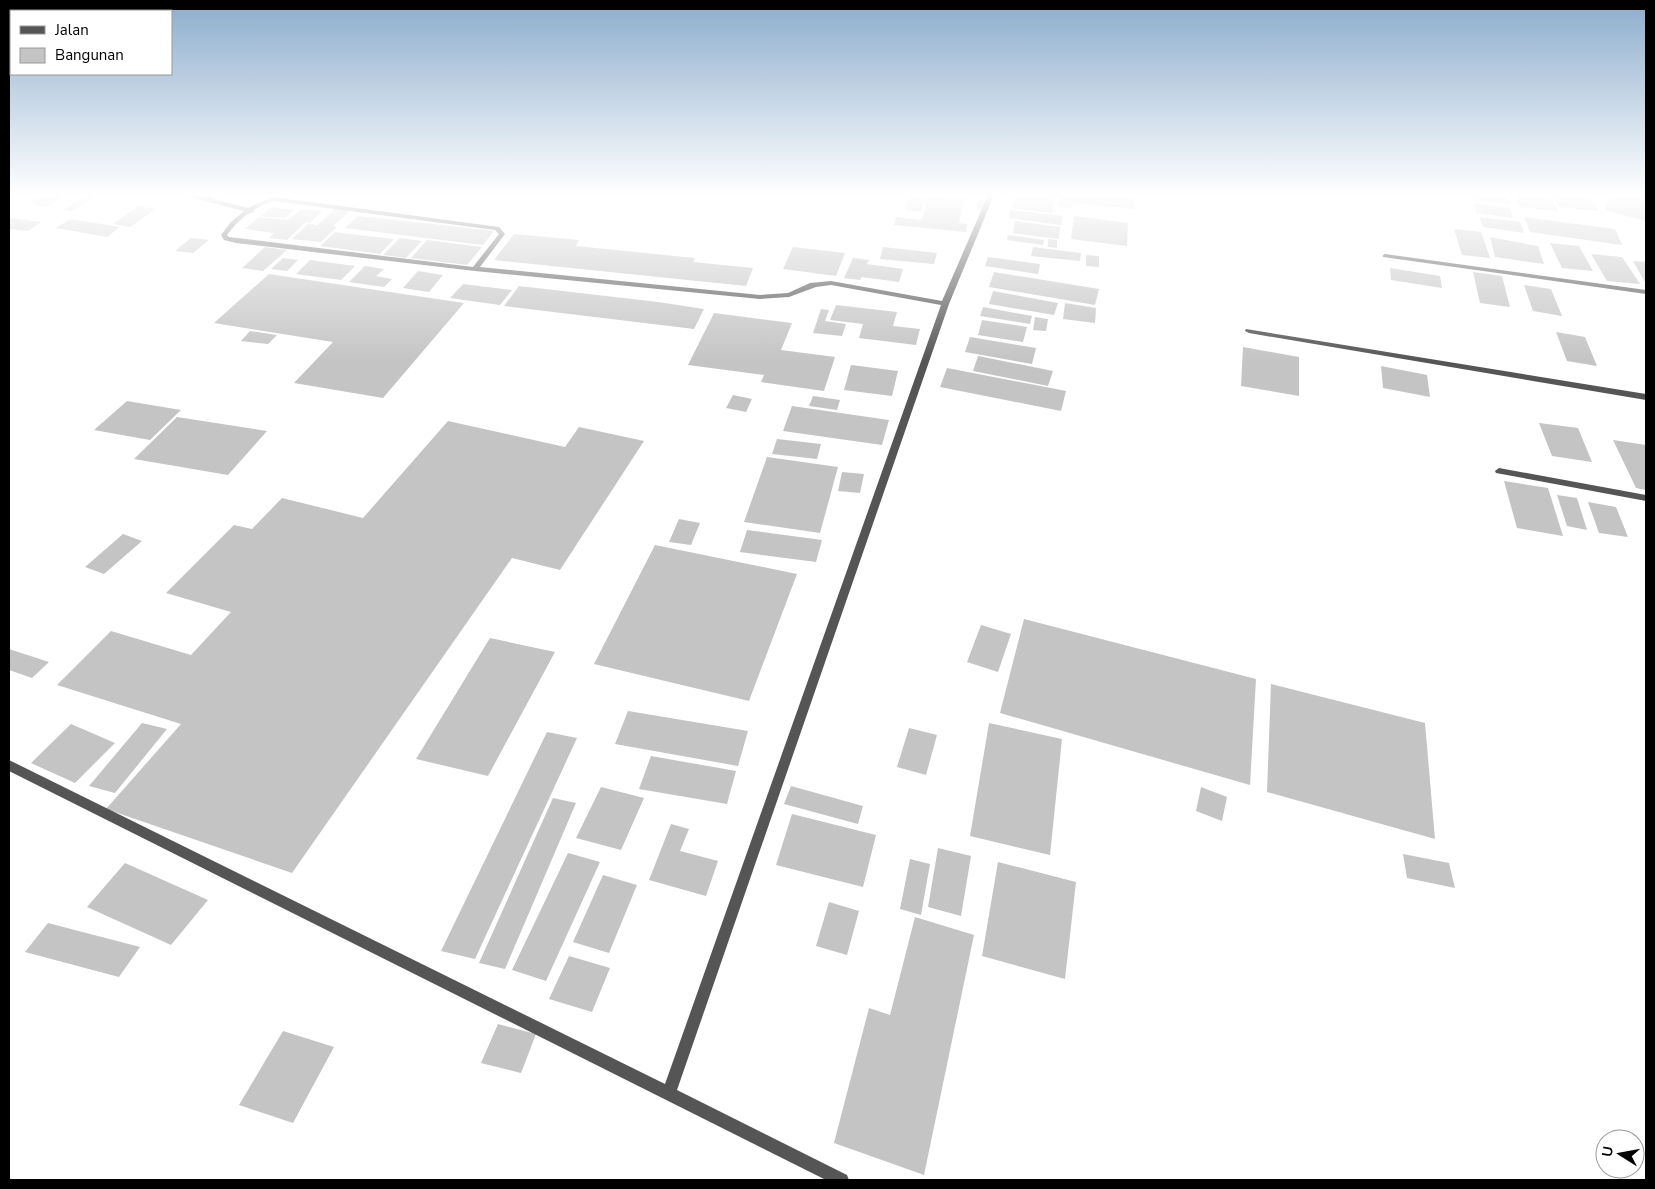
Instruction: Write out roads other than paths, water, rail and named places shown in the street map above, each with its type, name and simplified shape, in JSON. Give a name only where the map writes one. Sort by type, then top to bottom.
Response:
[{"type":"street","points":[[321,250],[475,269],[760,297],[791,295],[813,284],[831,283],[945,304]]},
{"type":"street","points":[[475,269],[491,250]]},
{"type":"street","points":[[669,1092],[945,304],[968,250]]},
{"type":"street","points":[[1385,256],[1646,292]]},
{"type":"street","points":[[1249,331],[1646,397]]},
{"type":"street","points":[[1499,470],[1646,498]]},
{"type":"street","points":[[9,766],[669,1092],[842,1180]]}]
